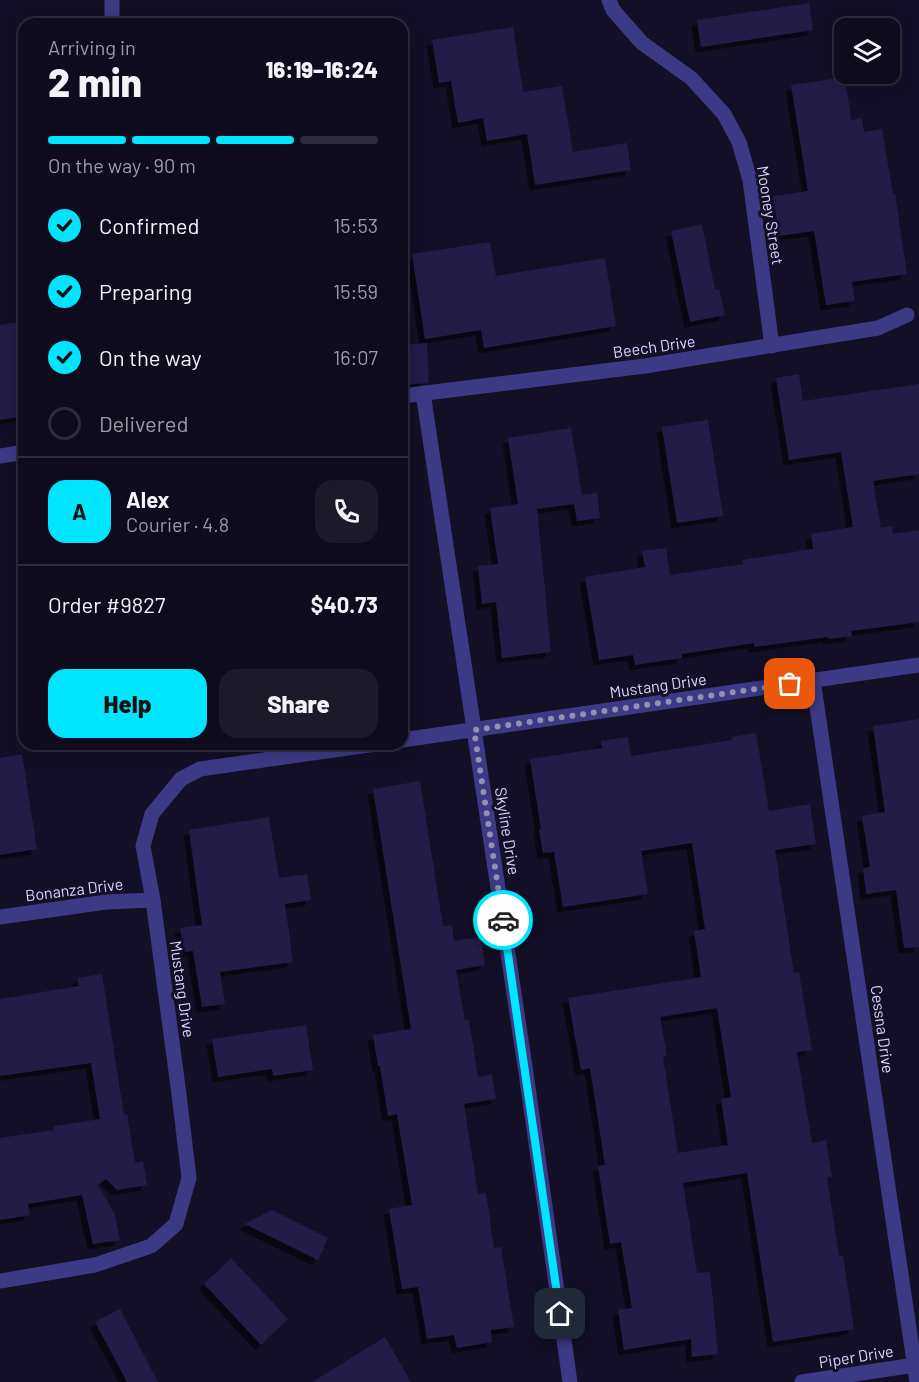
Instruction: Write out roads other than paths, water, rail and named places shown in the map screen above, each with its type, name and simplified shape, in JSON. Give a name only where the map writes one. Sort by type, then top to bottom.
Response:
[{"type":"street","points":[[112,0],[112,18]]},
{"type":"street","name":"Mooney Street","points":[[609,0],[613,10],[642,43],[691,78],[724,114],[739,142],[750,180],[772,346]]},
{"type":"street","name":"Beech Drive","points":[[408,395],[645,366],[772,346],[878,328],[907,315]]},
{"type":"street","name":"Skyline Drive","points":[[423,393],[525,1066],[570,1382]]},
{"type":"street","points":[[0,456],[18,453]]},
{"type":"street","name":"Mustang Drive","points":[[408,739],[919,665]]},
{"type":"street","name":"Cessna Drive","points":[[813,680],[917,1382]]},
{"type":"street","name":"Mustang Drive","points":[[0,1281],[95,1265],[151,1246],[176,1224],[189,1178],[153,900],[143,846],[152,814],[180,779],[200,770],[335,750]]},
{"type":"street","name":"Bonanza Drive","points":[[0,917],[106,902],[153,900]]},
{"type":"street","name":"Piper Drive","points":[[802,1382],[915,1365]]}]
